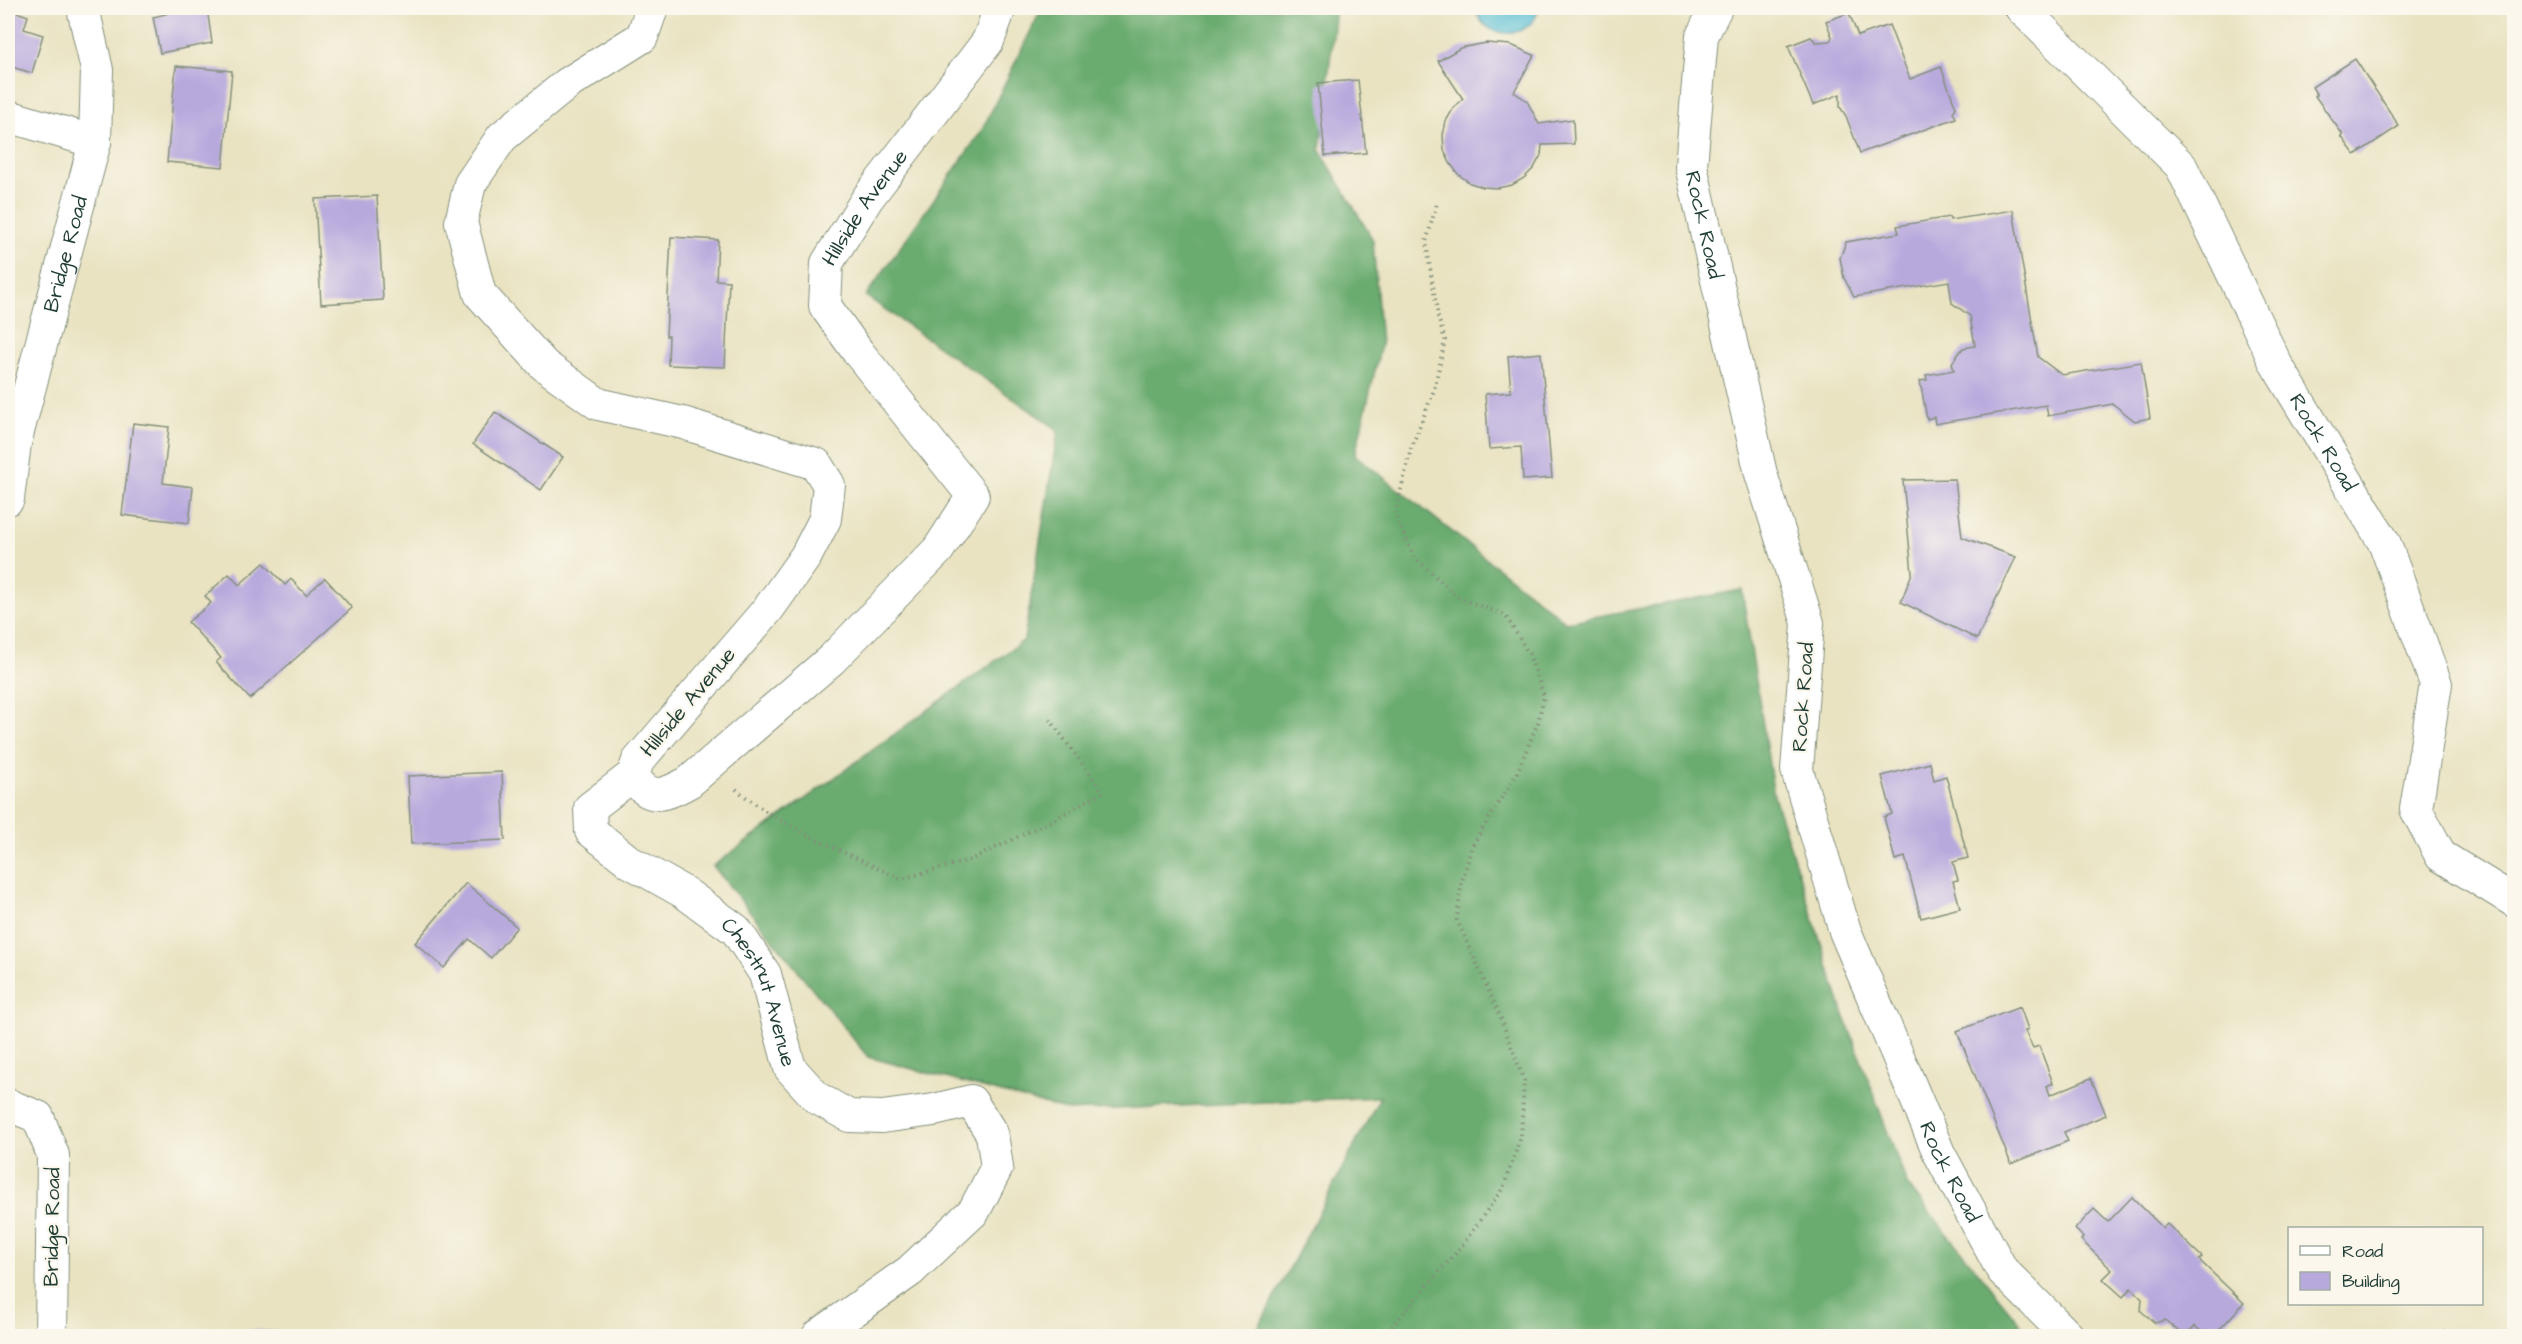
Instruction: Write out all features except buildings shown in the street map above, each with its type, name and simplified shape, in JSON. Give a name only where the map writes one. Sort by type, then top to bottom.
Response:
[{"type":"street","name":"Bridge Road","points":[[8,499],[15,443],[95,142],[97,70],[83,8]]},
{"type":"street","name":"Hillside Avenue","points":[[648,8],[651,11],[642,37],[567,84],[502,137],[470,184],[461,222],[480,294],[544,365],[598,404],[683,423],[816,464],[829,485],[825,519],[806,556],[769,608],[638,761],[633,775],[640,789],[656,795],[669,793],[689,782],[832,660],[938,550],[973,496],[858,352],[825,306],[827,263],[867,199],[988,41],[1000,8]]},
{"type":"street","name":"Rock Road","points":[[1716,8],[1702,36],[1691,166],[1761,474],[1808,622],[1797,770],[1845,931],[1939,1154],[2002,1270],[2068,1336]]},
{"type":"street","name":"Rock Road","points":[[2021,8],[2181,166],[2276,364],[2385,544],[2397,576],[2436,684],[2416,809],[2441,856],[2514,901]]},
{"type":"street","points":[[8,116],[95,142]]},
{"type":"street","name":"Chestnut Avenue","points":[[633,775],[591,808],[591,831],[630,862],[685,893],[736,930],[765,974],[790,1068],[816,1098],[849,1116],[882,1117],[934,1110],[971,1101],[992,1134],[997,1167],[974,1211],[910,1271],[818,1336]]},
{"type":"street","name":"Bridge Road","points":[[8,1106],[38,1117],[53,1155],[51,1336]]},
{"type":"path","points":[[1384,1336],[1461,1247],[1503,1188],[1521,1137],[1524,1081],[1500,1016],[1457,920],[1461,885],[1472,846],[1516,775],[1538,722],[1544,696],[1530,654],[1505,615],[1459,598],[1414,557],[1395,514],[1411,449],[1434,390],[1445,340],[1438,317],[1426,242],[1437,203]]},
{"type":"path","points":[[709,765],[752,802],[804,832],[901,879],[970,860],[1051,822],[1103,792],[1048,717]]},
{"type":"green space","points":[[1042,8],[1336,8],[1320,150],[1373,240],[1381,345],[1355,455],[1566,622],[1742,590],[1774,796],[1843,1012],[1907,1184],[2030,1336],[1254,1336],[1380,1097],[1069,1111],[868,1057],[713,866],[1024,640],[1058,430],[866,296],[981,132]]},
{"type":"water","points":[[1475,8],[1539,8],[1527,27],[1517,32],[1507,33],[1487,27]]}]
